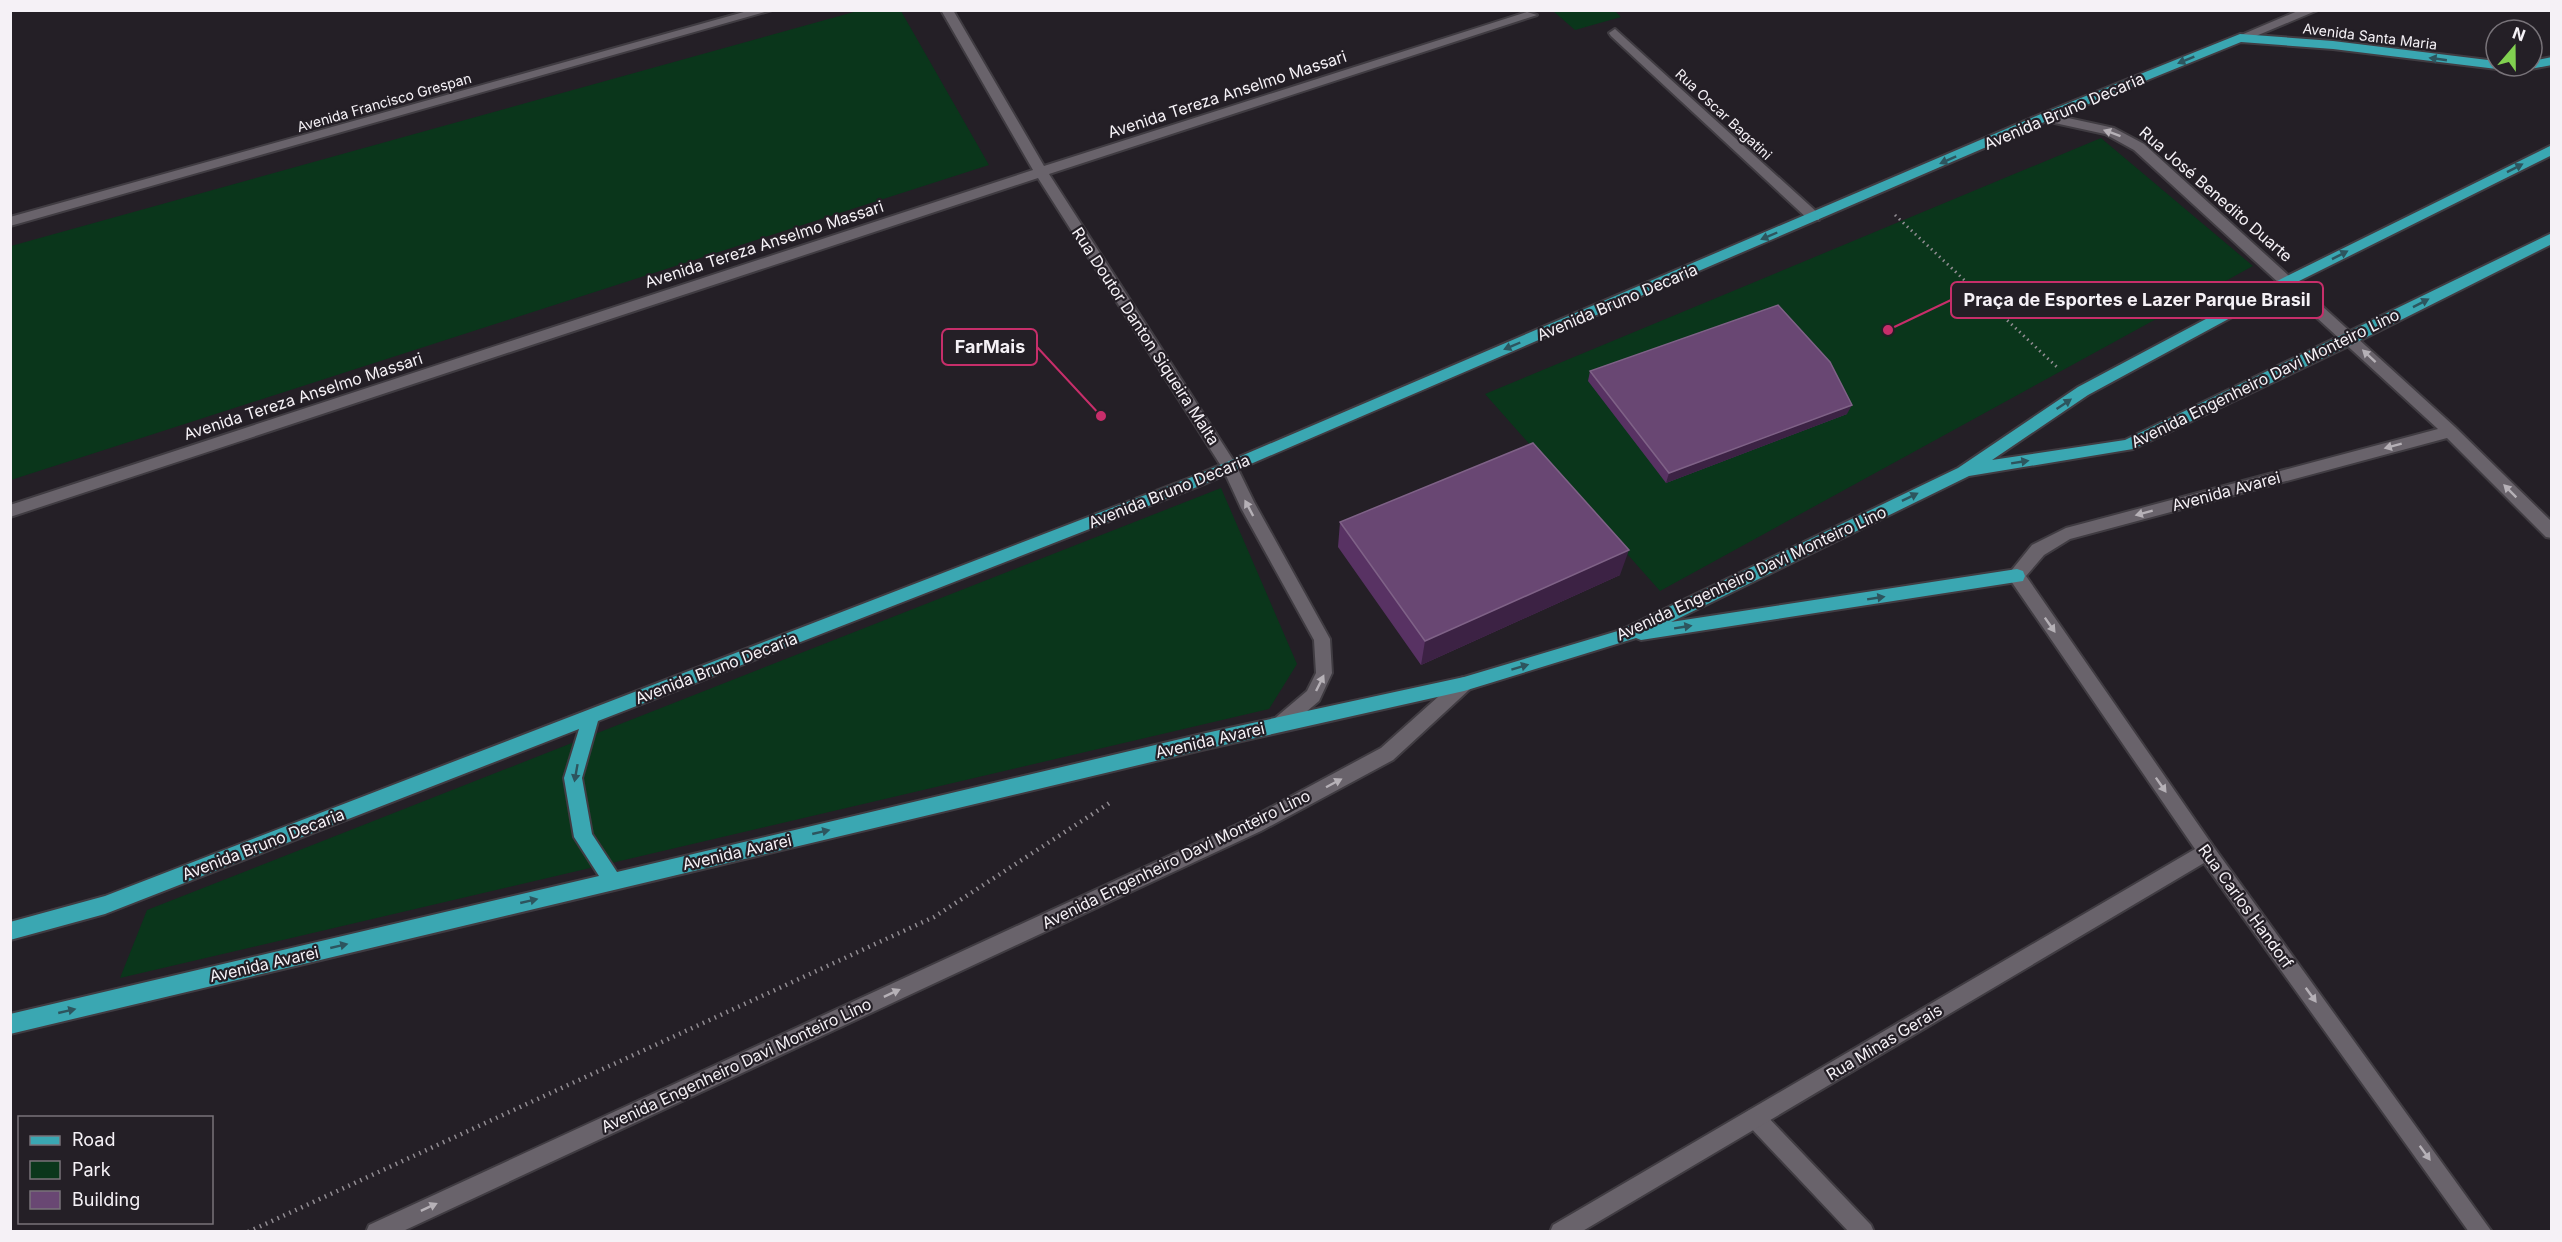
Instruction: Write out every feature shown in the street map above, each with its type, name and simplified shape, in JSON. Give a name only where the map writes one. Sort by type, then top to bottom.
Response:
[{"type":"main road","name":"Avenida Santa Maria","points":[[2240,38],[2333,45],[2484,64]]},
{"type":"main road","name":"Avenida Bruno Decaria","points":[[10,931],[105,905],[1230,467],[2045,117],[2240,38]]},
{"type":"main road","name":"Avenida Engenheiro Davi Monteiro Lino","points":[[1464,684],[1625,636],[1963,472],[2083,391],[2288,282],[2552,149]]},
{"type":"main road","name":"Avenida Engenheiro Davi Monteiro Lino","points":[[1963,472],[2128,445],[2350,339],[2552,238]]},
{"type":"main road","points":[[1625,636],[2017,576]]},
{"type":"main road","name":"Avenida Avarei","points":[[10,1024],[1280,724],[1464,684]]},
{"type":"main road","points":[[591,717],[573,778],[583,837],[612,881]]},
{"type":"street","name":"Avenida Francisco Grespan","points":[[10,222],[766,10]]},
{"type":"street","name":"Rua Doutor Danton Siqueira Malta","points":[[946,10],[1041,172],[1230,467],[1247,504],[1322,639],[1324,673],[1313,696],[1280,724]]},
{"type":"street","name":"Avenida Bruno Decaria","points":[[2240,38],[2312,10]]},
{"type":"street","name":"Avenida Tereza Anselmo Massari","points":[[10,511],[1041,172],[1531,15]]},
{"type":"street","name":"Rua Oscar Bagatini","points":[[1615,33],[1814,217]]},
{"type":"street","name":"Rua José Benedito Duarte","points":[[2045,117],[2109,131],[2139,147],[2450,430],[2552,532]]},
{"type":"street","name":"Avenida Avarei","points":[[2017,576],[2038,550],[2066,534],[2450,430]]},
{"type":"street","name":"Rua Carlos Handorf","points":[[2017,576],[2207,852],[2482,1232]]},
{"type":"street","name":"Avenida Engenheiro Davi Monteiro Lino","points":[[376,1232],[1255,825],[1387,754],[1464,684]]},
{"type":"street","name":"Rua Minas Gerais","points":[[1560,1232],[2207,852]]},
{"type":"street","points":[[1755,1118],[1864,1232]]},
{"type":"path","points":[[1894,214],[2083,391]]},
{"type":"path","points":[[248,1232],[934,917],[1118,797]]},
{"type":"green space","points":[[861,10],[901,11],[989,165],[11,480],[11,246]]},
{"type":"green space","points":[[1553,11],[1615,11],[1621,17],[1575,30]]},
{"type":"green space","points":[[2101,138],[2253,266],[1660,591],[1485,394]]},
{"type":"green space","points":[[1221,488],[1297,664],[1269,709],[120,978],[147,910]]},
{"type":"building","points":[[1778,305],[1830,362],[1852,405],[1669,473],[1590,371]]},
{"type":"building","points":[[1533,443],[1629,550],[1425,641],[1340,522]]},
{"type":"place","name":"Praça de Esportes e Lazer Parque Brasil","points":[[1888,330]]},
{"type":"place","name":"FarMais","points":[[1101,416]]}]
